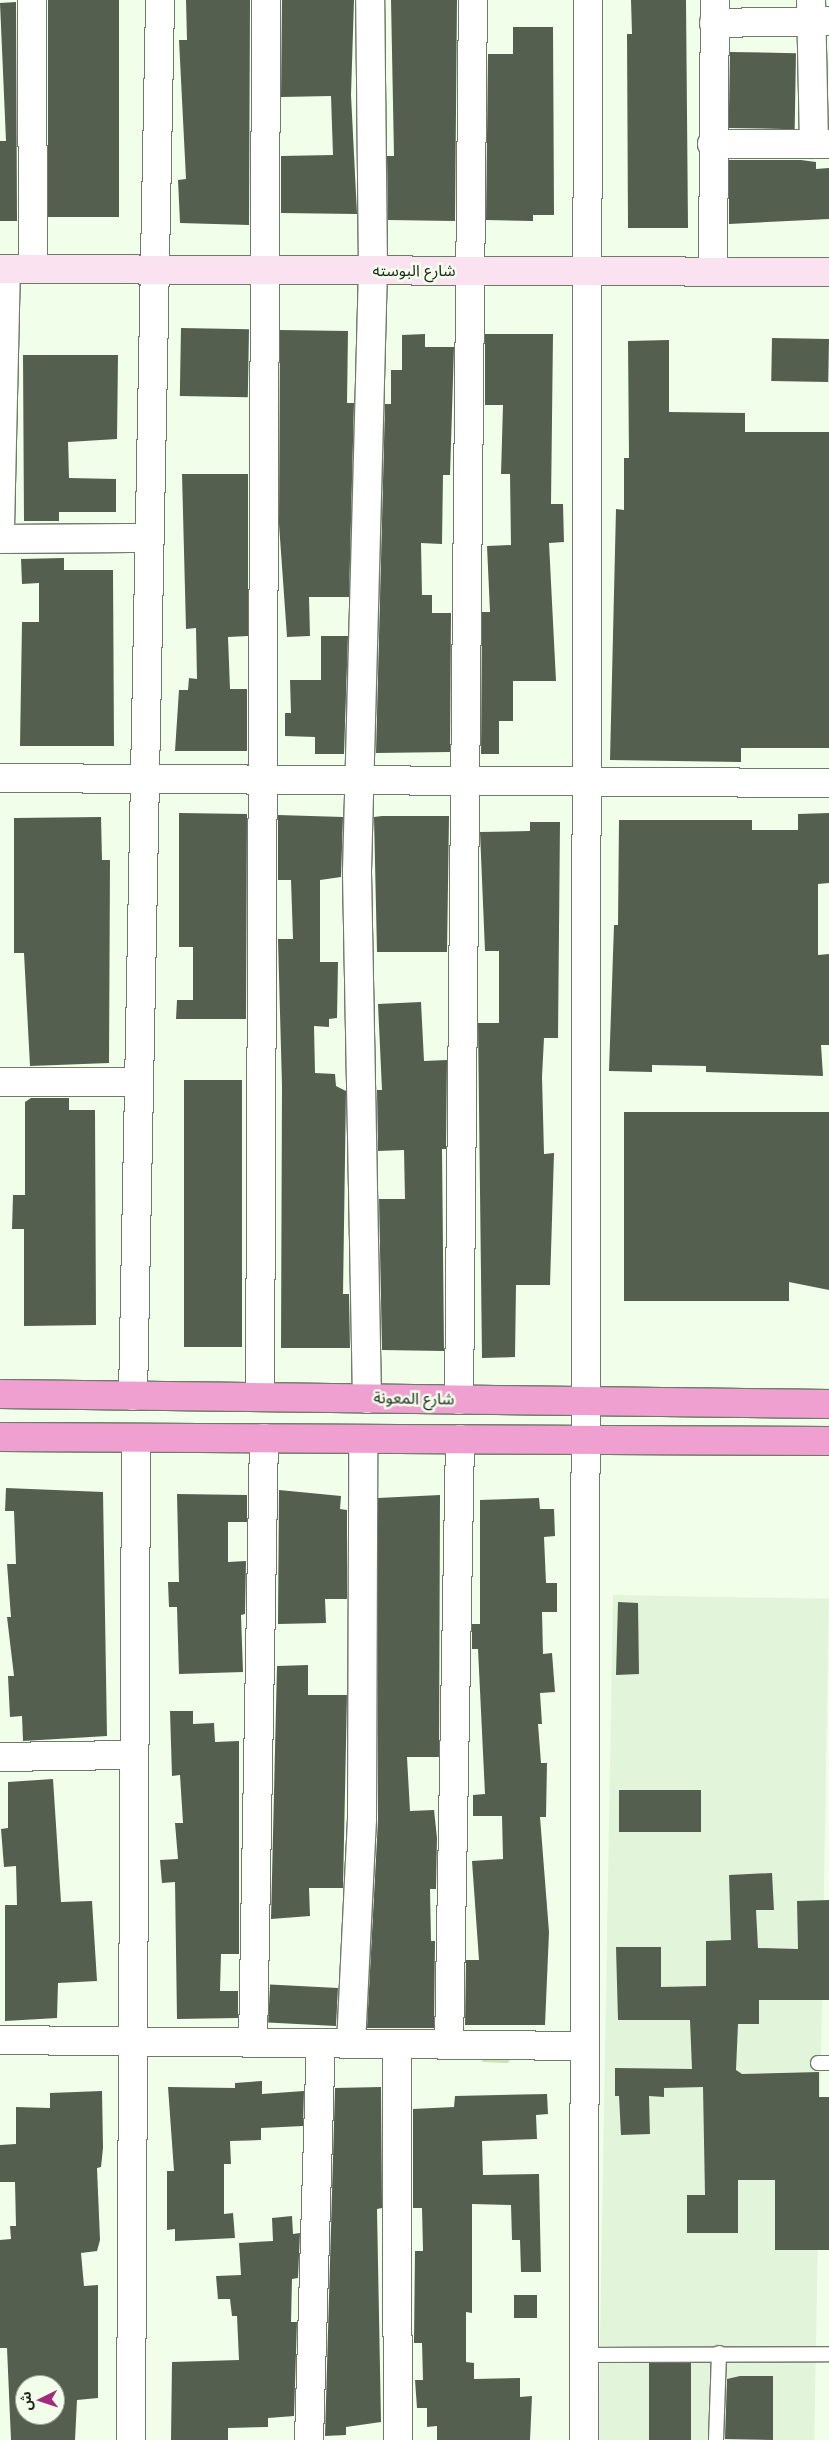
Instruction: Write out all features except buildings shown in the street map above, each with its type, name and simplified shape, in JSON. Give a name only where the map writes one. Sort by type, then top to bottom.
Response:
[{"type":"highway","name":"شارع المعونة","points":[[0,1394],[829,1404]]},
{"type":"highway","points":[[0,1437],[829,1441]]},
{"type":"street","points":[[32,0],[32,269]]},
{"type":"street","points":[[133,1396],[160,0]]},
{"type":"street","points":[[260,1397],[262,780],[267,270],[266,0]]},
{"type":"street","points":[[367,1398],[357,870],[372,270],[370,0]]},
{"type":"street","points":[[459,1400],[468,271],[473,0]]},
{"type":"street","points":[[584,2440],[586,2355],[584,2046],[588,0]]},
{"type":"street","points":[[712,144],[821,144],[817,14],[715,12],[712,144],[713,272]]},
{"type":"street","points":[[0,529],[3,269]]},
{"type":"street","name":"شارع البوسته","points":[[3,269],[829,272]]},
{"type":"street","points":[[0,539],[149,538]]},
{"type":"street","points":[[0,778],[829,783]]},
{"type":"street","points":[[0,1082],[138,1082]]},
{"type":"street","points":[[131,2440],[136,1438]]},
{"type":"street","points":[[253,2043],[264,1438]]},
{"type":"street","points":[[351,2044],[362,1819],[363,1439]]},
{"type":"street","points":[[449,2045],[460,1439]]},
{"type":"street","points":[[0,1757],[134,1755]]},
{"type":"street","points":[[0,2040],[584,2046]]},
{"type":"street","points":[[308,2440],[321,2044]]},
{"type":"street","points":[[397,2044],[398,2440]]},
{"type":"lane","points":[[716,2440],[719,2353]]},
{"type":"lane","points":[[586,2355],[829,2354]]},
{"type":"shaded area","points":[[613,1595],[829,1599],[814,2440],[598,2440]]},
{"type":"waterway","points":[[485,2058],[506,2059]]}]
